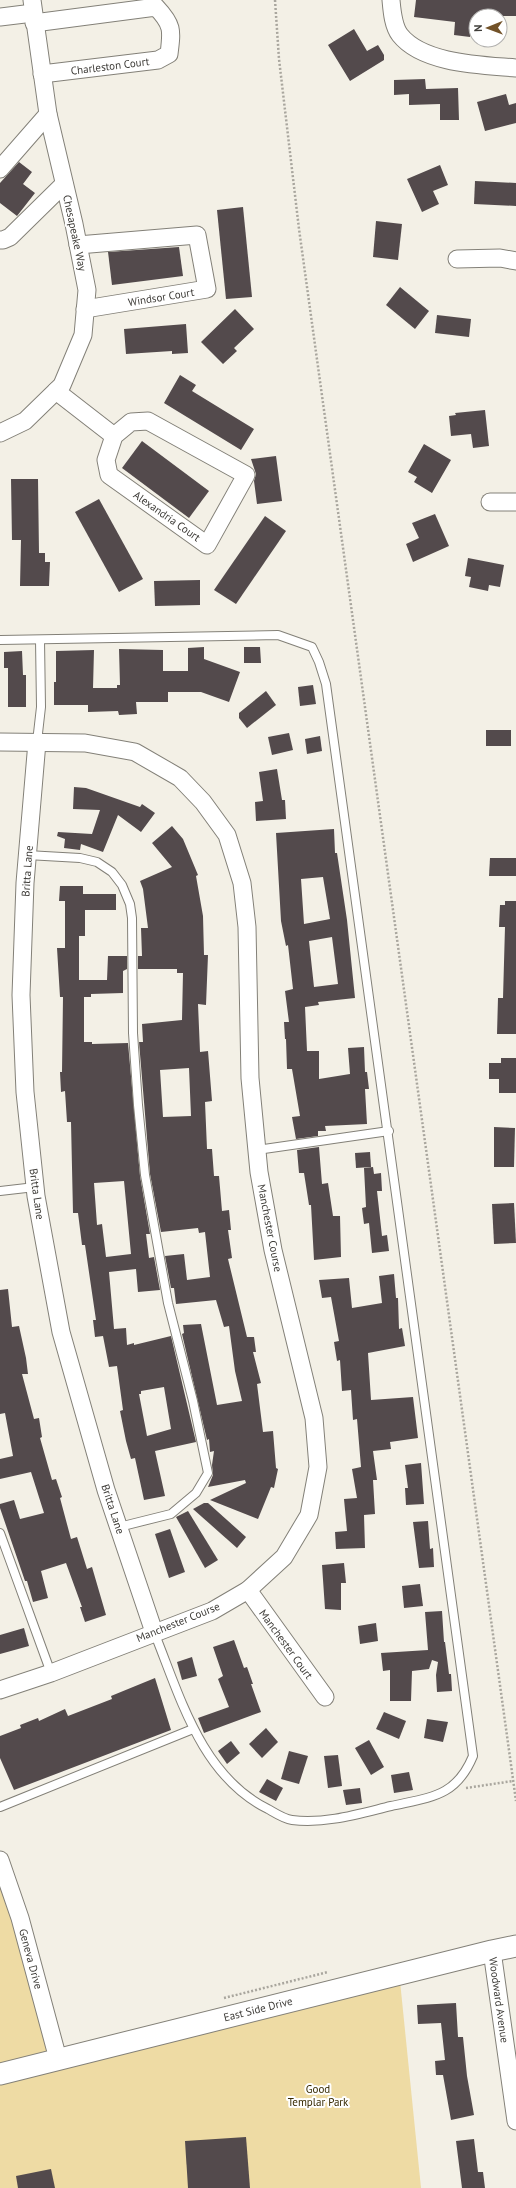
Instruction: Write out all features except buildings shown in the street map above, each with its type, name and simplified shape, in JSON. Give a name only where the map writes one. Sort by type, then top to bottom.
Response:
[{"type":"street","points":[[391,0],[392,14],[399,34],[415,49],[443,58],[484,65],[516,68]]},
{"type":"street","name":"Charleston Court","points":[[33,12],[156,7],[169,20],[171,37],[168,54],[158,60],[42,74]]},
{"type":"street","points":[[0,18],[33,12]]},
{"type":"street","name":"Chesapeake Way","points":[[0,433],[25,420],[62,384],[83,335],[87,290],[48,114],[33,12]]},
{"type":"street","points":[[0,169],[48,114]]},
{"type":"street","points":[[0,240],[10,237],[64,184]]},
{"type":"street","name":"Windsor Court","points":[[78,245],[196,235],[207,290],[85,309]]},
{"type":"street","points":[[457,260],[500,258],[516,260]]},
{"type":"street","points":[[56,391],[114,436]]},
{"type":"street","name":"Alexandria Court","points":[[148,421],[246,475],[207,544],[109,475],[106,460],[114,436],[131,422],[148,421]]},
{"type":"street","points":[[490,502],[516,502]]},
{"type":"street","name":"Manchester Course","points":[[0,742],[85,743],[135,752],[180,778],[203,802],[228,835],[242,883],[247,927],[250,1078],[257,1150],[273,1250],[314,1418],[318,1467],[309,1515],[284,1557],[248,1590],[212,1611],[154,1632],[52,1673],[0,1690]]},
{"type":"street","name":"Britta Lane","points":[[37,742],[28,855],[21,995],[25,1092],[35,1187],[61,1332],[106,1490],[154,1632]]},
{"type":"street","name":"Manchester Court","points":[[248,1590],[325,1697]]},
{"type":"street","name":"Geneva Drive","points":[[0,1860],[20,1918],[58,2059]]},
{"type":"street","name":"East Side Drive","points":[[0,2074],[516,1946]]},
{"type":"street","name":"Woodward Avenue","points":[[492,1951],[516,2120]]},
{"type":"lane","points":[[0,640],[278,635],[312,647],[319,662],[326,684],[389,1131],[473,1756],[466,1772],[448,1791],[426,1798],[324,1822],[290,1820],[260,1805],[229,1782],[193,1729],[154,1632]]},
{"type":"lane","points":[[37,742],[41,707],[40,640]]},
{"type":"lane","points":[[28,855],[80,858],[97,862],[112,872],[122,885],[130,904],[132,918],[133,1033],[145,1175],[168,1303],[193,1401],[208,1473],[196,1493],[171,1514],[118,1527]]},
{"type":"lane","points":[[257,1150],[389,1131]]},
{"type":"lane","points":[[0,1191],[35,1187]]},
{"type":"lane","points":[[0,1533],[52,1673]]},
{"type":"lane","points":[[0,1807],[193,1729]]},
{"type":"path","points":[[275,0],[279,59],[299,229],[516,1801]]},
{"type":"path","points":[[448,1791],[513,1781]]},
{"type":"green space","points":[[0,1882],[53,2057],[0,2068]]},
{"type":"green space","name":"Good Templar Park","points":[[400,1981],[421,2188],[0,2188],[0,2075]]}]
